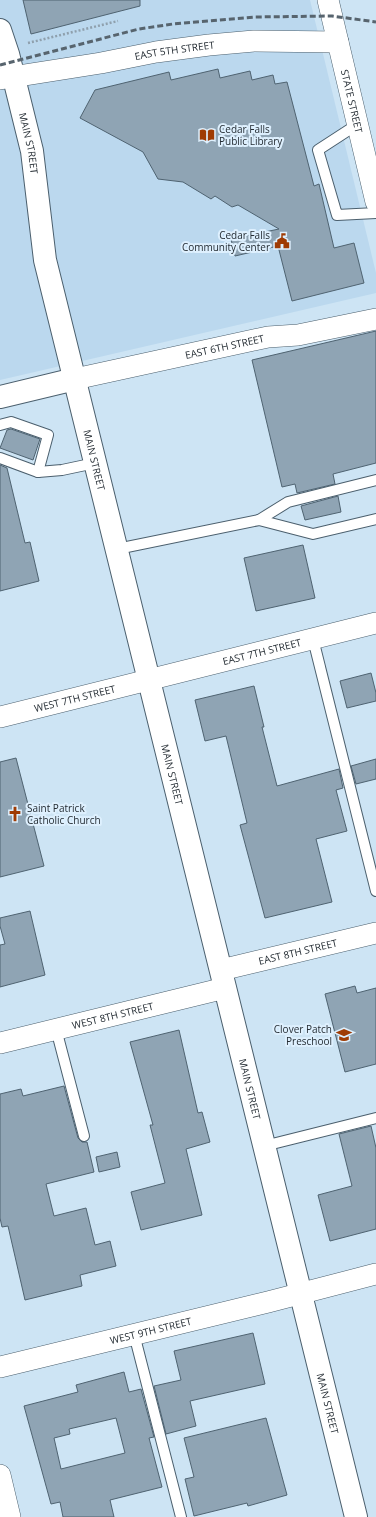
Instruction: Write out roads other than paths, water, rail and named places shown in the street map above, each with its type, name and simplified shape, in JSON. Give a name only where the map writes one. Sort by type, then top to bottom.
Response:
[{"type":"main road","name":"MAIN STREET","points":[[0,30],[6,78],[32,152],[45,260],[356,1517]]},
{"type":"main road","points":[[0,397],[75,379]]},
{"type":"street","name":"STATE STREET","points":[[328,0],[376,202]]},
{"type":"street","name":"EAST 5TH STREET","points":[[6,78],[101,63],[156,52],[209,45],[254,41],[338,42]]},
{"type":"street","name":"EAST 6TH STREET","points":[[75,379],[268,337],[298,334],[376,319]]},
{"type":"street","name":"EAST 7TH STREET","points":[[149,680],[376,623]]},
{"type":"street","name":"WEST 7TH STREET","points":[[0,717],[149,680]]},
{"type":"street","name":"EAST 8TH STREET","points":[[223,979],[376,933]]},
{"type":"street","name":"WEST 8TH STREET","points":[[0,1043],[56,1029],[223,979]]},
{"type":"street","name":"WEST 9TH STREET","points":[[0,1367],[301,1294],[376,1274]]},
{"type":"street","points":[[0,1474],[10,1517]]},
{"type":"lane","points":[[358,124],[318,150],[337,215],[376,213]]},
{"type":"lane","points":[[0,425],[11,422],[48,435],[38,472]]},
{"type":"lane","points":[[0,458],[38,472],[62,470],[95,463]]},
{"type":"lane","points":[[117,549],[259,520],[288,502],[376,480]]},
{"type":"lane","points":[[259,520],[313,534],[376,519]]},
{"type":"lane","points":[[313,639],[376,891]]},
{"type":"lane","points":[[56,1029],[84,1136]]},
{"type":"lane","points":[[264,1146],[376,1118]]},
{"type":"lane","points":[[134,1334],[181,1517]]},
{"type":"railway","points":[[0,65],[139,29],[173,24],[255,17],[332,16],[376,22]]},
{"type":"place","name":"Cedar Falls Public Library","points":[[207,135]]},
{"type":"place","name":"Cedar Falls Community Center","points":[[282,241]]},
{"type":"place","name":"Saint Patrick Catholic Church","points":[[15,814]]},
{"type":"place","name":"Clover Patch Preschool","points":[[344,1035]]}]
